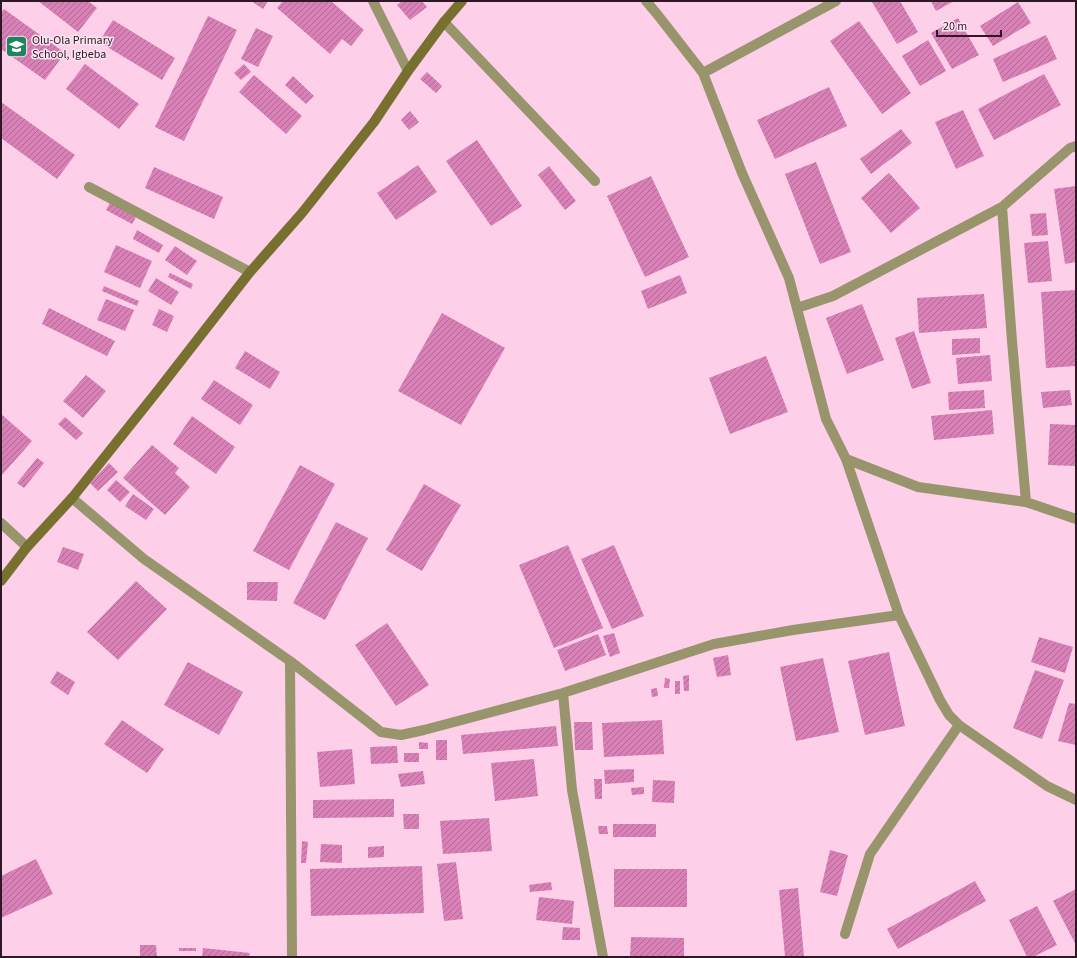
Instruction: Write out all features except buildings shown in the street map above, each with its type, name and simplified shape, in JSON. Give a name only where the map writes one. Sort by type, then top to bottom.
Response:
[{"type":"street","points":[[373,1],[408,71]]},
{"type":"street","points":[[1,581],[27,547],[72,498],[250,272],[302,213],[374,122],[408,71],[444,22],[462,1]]},
{"type":"street","points":[[646,1],[703,73],[742,173],[789,278],[826,420],[846,459],[899,615],[940,700],[949,715],[959,725],[1047,786],[1076,800]]},
{"type":"street","points":[[703,73],[836,1]]},
{"type":"street","points":[[444,22],[595,181]]},
{"type":"street","points":[[797,308],[833,296],[1002,207],[1070,148],[1076,146]]},
{"type":"street","points":[[89,187],[250,272]]},
{"type":"street","points":[[1002,207],[1026,502]]},
{"type":"street","points":[[846,459],[918,487],[1026,502],[1076,519]]},
{"type":"street","points":[[72,498],[144,559],[290,661],[381,732],[401,735],[563,693],[714,644],[793,630],[899,615]]},
{"type":"street","points":[[1,523],[27,547]]},
{"type":"street","points":[[290,661],[292,957]]},
{"type":"street","points":[[563,693],[572,790],[603,957]]},
{"type":"street","points":[[845,934],[870,854],[959,725]]},
{"type":"place","name":"Olu-Ola Primary School, Igbeba","points":[[17,47]]}]
